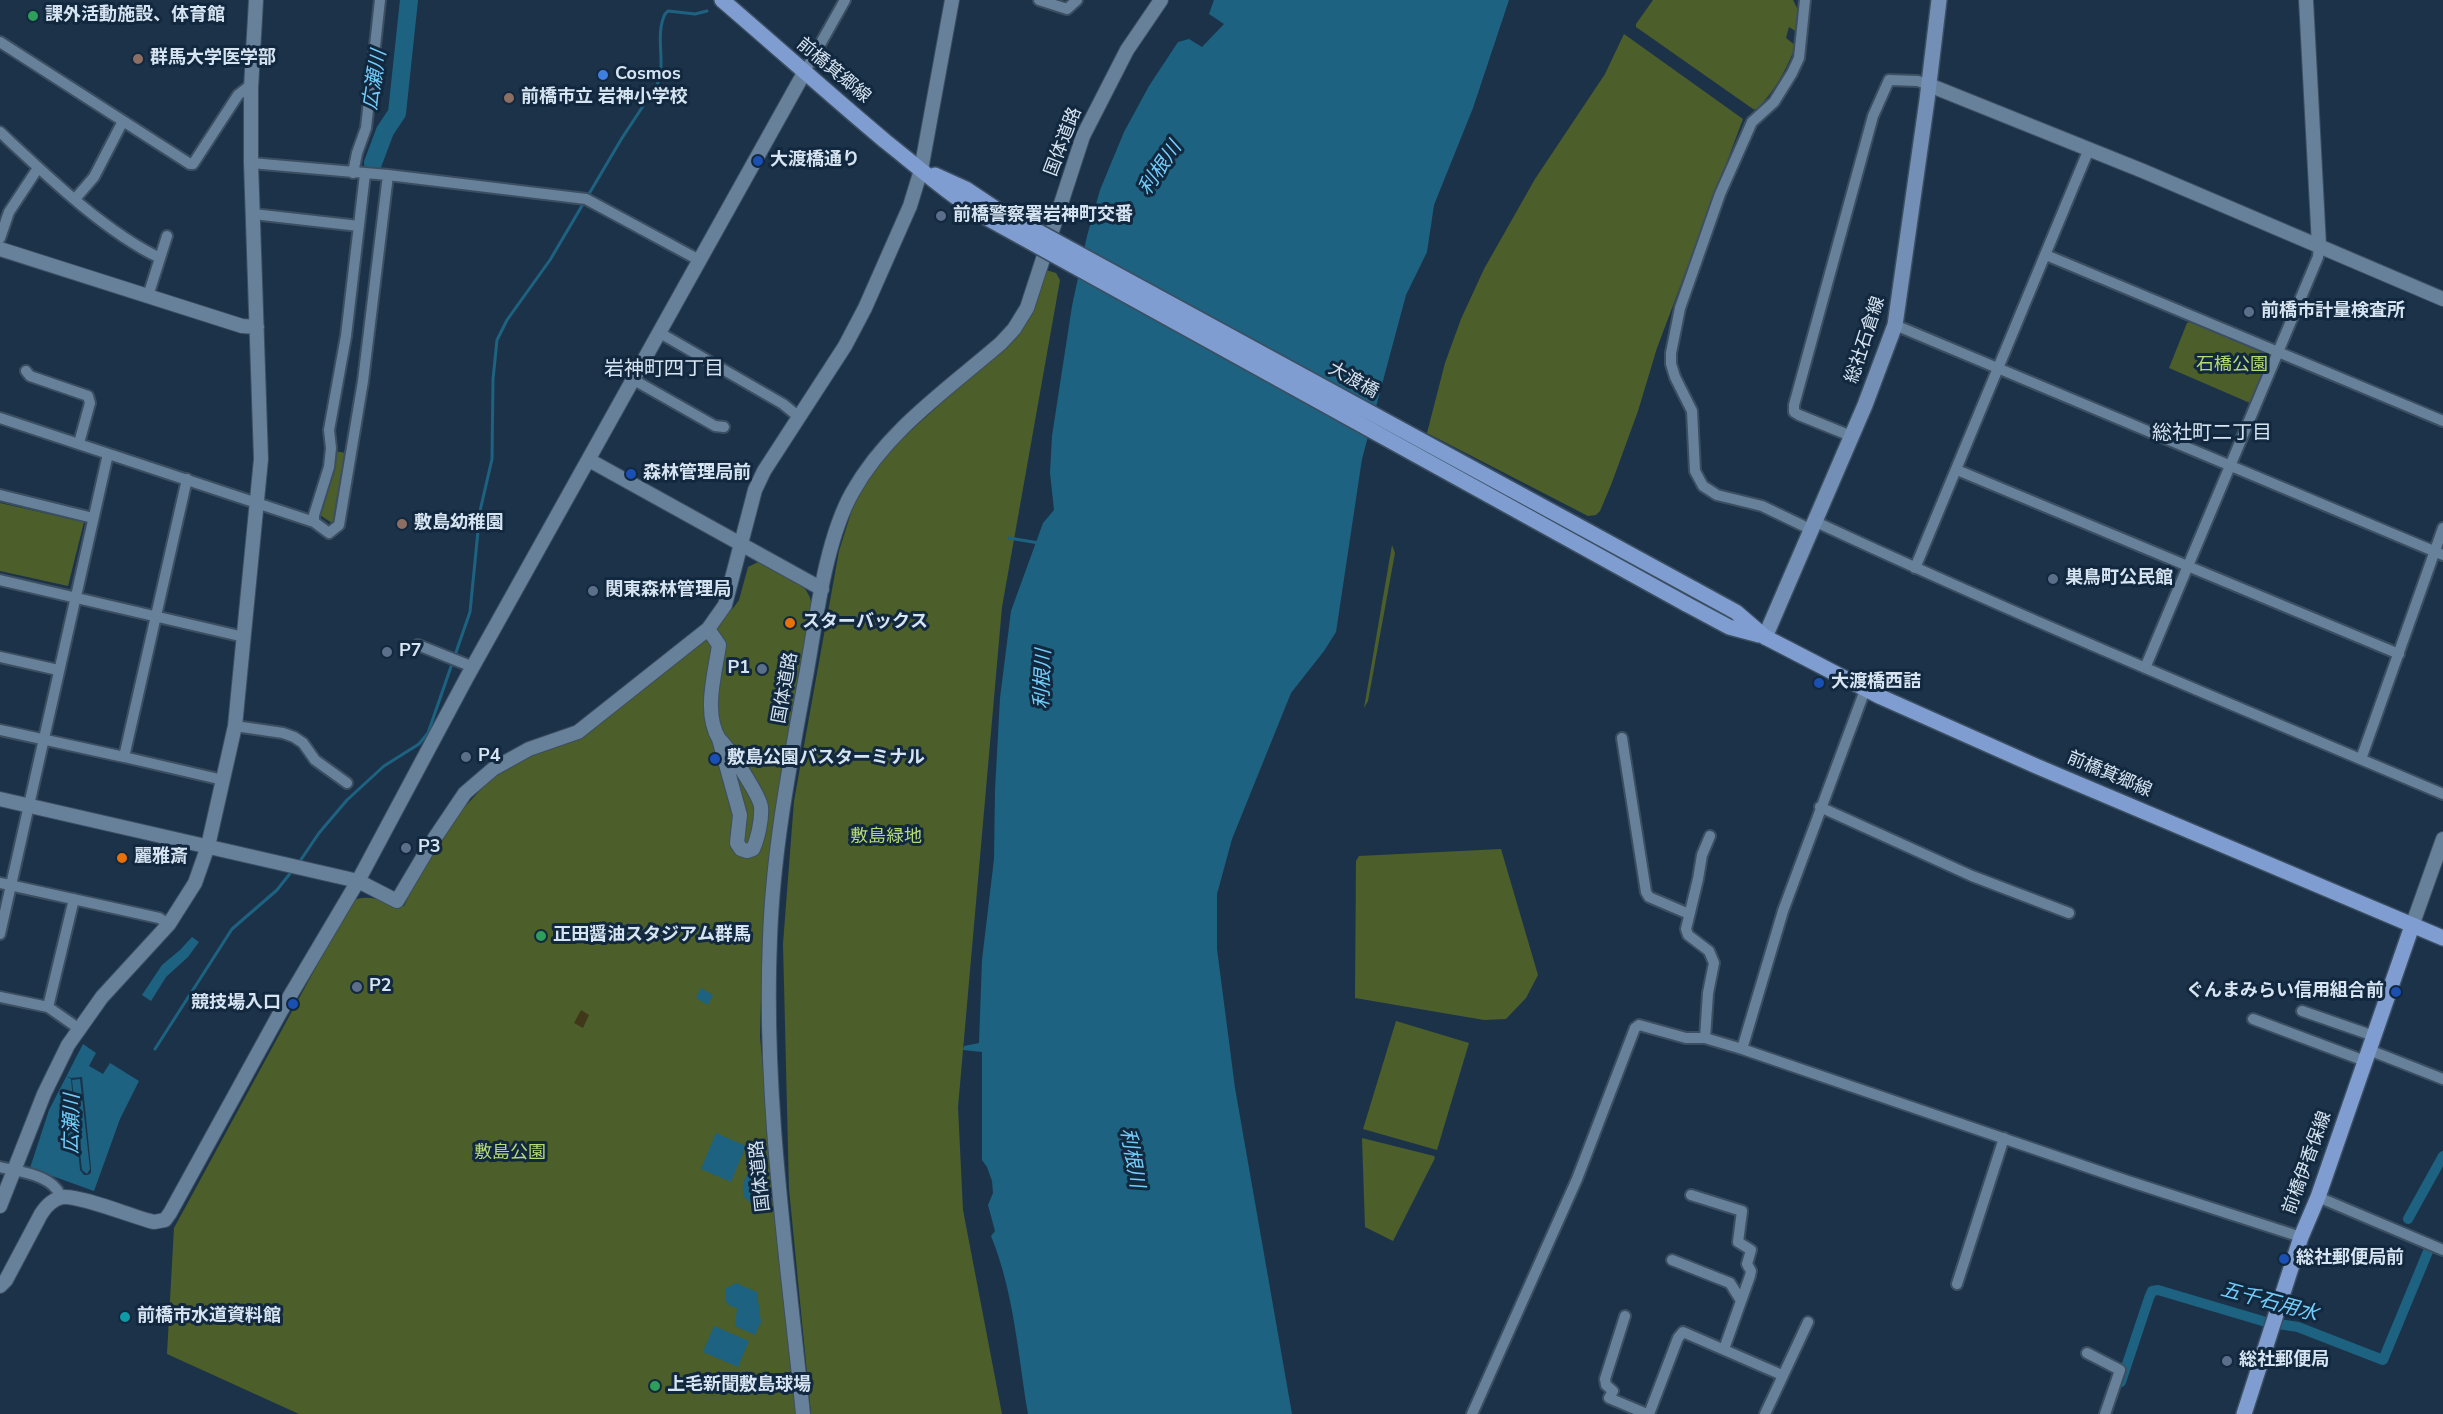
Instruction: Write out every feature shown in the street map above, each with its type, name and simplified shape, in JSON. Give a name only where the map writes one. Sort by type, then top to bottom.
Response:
[{"type":"main road","name":"前橋箕郷線","points":[[722,0],[804,73],[956,199],[990,213]]},
{"type":"main road","name":"総社石倉線","points":[[1765,637],[1814,526],[1895,325],[1939,0]]},
{"type":"main road","name":"大渡橋","points":[[990,213],[1694,589]]},
{"type":"main road","name":"大渡橋","points":[[990,213],[1686,604]]},
{"type":"main road","name":"前橋箕郷線","points":[[1694,589],[1736,612],[1765,637]]},
{"type":"main road","name":"前橋箕郷線","points":[[1686,604],[1729,627],[1765,637],[1865,690],[1965,735],[2443,938]]},
{"type":"main road","name":"前橋伊香保線","points":[[2244,1414],[2301,1237],[2318,1197],[2412,926]]},
{"type":"street","points":[[0,1206],[6,1169],[78,1028],[102,997],[169,924],[192,889],[208,846],[224,780],[235,726],[261,459],[251,163],[251,88],[256,0]]},
{"type":"street","points":[[353,173],[366,128],[380,0]]},
{"type":"street","points":[[0,1286],[6,1281],[41,1214],[49,1204],[61,1197],[78,1199],[149,1221],[165,1220],[281,1011],[358,881],[473,667],[845,0]]},
{"type":"street","points":[[0,799],[358,881],[397,901],[432,842],[465,793],[493,769],[530,749],[578,732],[708,629],[725,605],[755,490],[764,471],[845,346],[865,308],[910,206],[921,170],[952,0]]},
{"type":"street","points":[[1039,0],[1067,9],[1077,0]]},
{"type":"street","name":"国体道路","points":[[803,1414],[769,1059],[770,938],[778,829],[822,589],[839,522],[850,495],[867,468],[900,430],[1001,344],[1028,308],[1083,136],[1127,50],[1161,0]]},
{"type":"street","points":[[1805,0],[1799,58],[1774,102],[1752,122],[1720,194],[1680,308],[1671,352],[1671,364],[1692,411],[1695,471],[1703,486],[1717,495],[1762,506],[1915,568],[2443,794]]},
{"type":"street","points":[[2145,668],[2318,257],[2306,0]]},
{"type":"street","points":[[0,42],[190,164],[193,164],[238,95],[247,88],[251,88]]},
{"type":"street","points":[[1851,436],[1799,415],[1794,412],[1794,405],[1873,116],[1889,80],[1895,78],[1929,85],[2089,149],[2443,298]]},
{"type":"street","points":[[75,199],[94,177],[123,122]]},
{"type":"street","points":[[0,132],[75,199],[109,225],[160,258]]},
{"type":"street","points":[[1915,568],[2089,149]]},
{"type":"street","points":[[251,163],[388,175],[586,199],[699,260]]},
{"type":"street","points":[[0,238],[9,212],[38,168]]},
{"type":"street","points":[[314,522],[332,448],[329,430],[346,336],[365,174]]},
{"type":"street","points":[[0,418],[258,502],[314,522],[329,533],[339,525],[363,381],[388,175]]},
{"type":"street","points":[[253,214],[359,226]]},
{"type":"street","points":[[148,296],[167,236]]},
{"type":"street","points":[[0,249],[242,326],[256,327]]},
{"type":"street","points":[[2046,255],[2443,421]]},
{"type":"street","points":[[1895,325],[2439,553]]},
{"type":"street","points":[[660,333],[783,404],[799,417]]},
{"type":"street","points":[[26,371],[30,376],[88,396],[90,403],[79,443]]},
{"type":"street","points":[[634,380],[715,426],[724,427]]},
{"type":"street","points":[[0,934],[5,884],[29,805],[108,454]]},
{"type":"street","points":[[589,460],[822,589]]},
{"type":"street","points":[[1957,470],[2398,654]]},
{"type":"street","points":[[124,757],[187,479]]},
{"type":"street","points":[[0,495],[93,518]]},
{"type":"street","points":[[2361,759],[2398,654],[2439,553],[2443,528]]},
{"type":"street","points":[[0,580],[244,637]]},
{"type":"street","points":[[708,629],[719,645],[711,705],[715,732],[719,739],[740,815],[737,843],[747,851],[753,849],[756,842],[761,806],[728,747],[719,739]]},
{"type":"street","points":[[418,645],[473,667]]},
{"type":"street","points":[[0,657],[58,670]]},
{"type":"street","points":[[1742,1048],[1778,926],[1865,690]]},
{"type":"street","points":[[235,726],[283,733],[294,737],[303,743],[315,760],[347,783]]},
{"type":"street","points":[[0,730],[224,780]]},
{"type":"street","points":[[1622,738],[1646,892],[1649,897],[1689,914]]},
{"type":"street","points":[[1820,807],[1972,876],[2050,908],[2069,913]]},
{"type":"street","points":[[1705,1038],[1708,993],[1714,963],[1709,951],[1688,935],[1686,930],[1702,855],[1710,836]]},
{"type":"street","points":[[2412,926],[2443,839]]},
{"type":"street","points":[[5,884],[159,918],[169,924]]},
{"type":"street","points":[[48,1007],[74,900]]},
{"type":"street","points":[[0,997],[48,1007],[78,1028]]},
{"type":"street","points":[[2302,1011],[2369,1049],[2443,1079]]},
{"type":"street","points":[[2253,1019],[2369,1049]]},
{"type":"street","points":[[1472,1414],[1577,1179],[1635,1028],[1642,1025],[1686,1038],[1705,1038],[1742,1048],[2301,1237]]},
{"type":"street","points":[[1957,1284],[2004,1138]]},
{"type":"street","points":[[6,1169],[53,1184],[61,1197]]},
{"type":"street","points":[[1691,1195],[1742,1211],[1738,1242],[1751,1250],[1747,1264],[1751,1271],[1724,1349]]},
{"type":"street","points":[[2318,1197],[2443,1250]]},
{"type":"street","points":[[1672,1260],[1730,1283],[1740,1299]]},
{"type":"street","points":[[1625,1316],[1605,1379],[1606,1385],[1613,1391],[1609,1398],[1648,1414],[1680,1334],[1686,1332],[1782,1375]]},
{"type":"street","points":[[1765,1414],[1808,1322]]},
{"type":"street","points":[[2086,1353],[2120,1370],[2105,1414]]},
{"type":"green space","points":[[1653,0],[1793,0],[1797,8],[1797,32],[1789,27],[1786,38],[1796,46],[1779,80],[1756,110],[1636,27]]},
{"type":"green space","points":[[1624,34],[1743,119],[1657,348],[1638,411],[1611,485],[1600,511],[1596,515],[1588,516],[1427,433],[1445,363],[1461,319],[1484,269],[1535,179],[1605,74]]},
{"type":"green space","name":"敷島緑地","points":[[1046,270],[1056,273],[1060,280],[1002,607],[958,1107],[963,1210],[1002,1414],[811,1414],[789,1189],[783,944],[794,801],[839,551],[856,497],[885,454],[1002,348]]},
{"type":"green space","name":"石橋公園","points":[[2192,321],[2266,352],[2268,358],[2250,403],[2169,368],[2187,323]]},
{"type":"green space","points":[[334,451],[346,453],[335,525],[317,513]]},
{"type":"green space","points":[[0,503],[84,522],[68,586],[0,571]]},
{"type":"green space","points":[[1392,545],[1395,553],[1368,701],[1364,708]]},
{"type":"green space","name":"敷島公園","points":[[760,561],[800,583],[810,597],[812,606],[772,837],[762,956],[760,1037],[796,1414],[299,1414],[167,1354],[174,1228],[352,901],[371,898],[404,906],[417,878],[451,822],[494,775],[536,752],[593,729],[699,642],[734,607],[739,600],[748,567]]},
{"type":"green space","points":[[1501,849],[1538,975],[1526,998],[1506,1019],[1484,1020],[1355,998],[1356,861],[1359,856]]},
{"type":"green space","points":[[1396,1021],[1469,1043],[1437,1150],[1363,1129]]},
{"type":"green space","points":[[1362,1138],[1435,1158],[1393,1241],[1365,1227]]},
{"type":"sand","points":[[581,1010],[589,1015],[583,1028],[574,1023]]},
{"type":"water","name":"利根川","points":[[1214,0],[1509,0],[1473,108],[1434,205],[1427,252],[1406,295],[1362,459],[1336,632],[1291,693],[1232,839],[1217,894],[1217,949],[1235,1088],[1292,1414],[1028,1414],[1010,1301],[991,1236],[995,1231],[988,1205],[993,1193],[992,1181],[982,1160],[982,1052],[963,1050],[964,1046],[979,1043],[982,960],[994,859],[1000,698],[1011,611],[1043,523],[1054,510],[1050,473],[1052,436],[1072,306],[1087,236],[1100,190],[1124,132],[1149,86],[1178,42],[1189,39],[1202,47],[1224,24],[1209,14]]},
{"type":"water","points":[[192,937],[199,942],[188,957],[166,977],[151,1001],[142,995],[162,965]]},
{"type":"water","points":[[701,988],[713,995],[708,1005],[696,998]]},
{"type":"water","points":[[83,1044],[96,1053],[89,1066],[103,1074],[110,1063],[139,1081],[120,1119],[94,1191],[30,1168],[49,1110]]},
{"type":"water","points":[[716,1133],[746,1146],[731,1182],[701,1169]]},
{"type":"water","points":[[756,1154],[762,1156],[766,1196],[761,1202],[751,1203],[744,1197],[743,1183],[757,1164],[754,1156]]},
{"type":"water","points":[[736,1283],[757,1292],[761,1322],[755,1335],[735,1326],[737,1308],[730,1306],[725,1300],[725,1289]]},
{"type":"water","points":[[714,1326],[749,1341],[738,1367],[703,1352]]},
{"type":"pier","points":[[66,1076],[82,1077],[91,1168],[91,1173],[88,1175],[84,1175],[80,1170],[71,1079]],"holes":[[[80,1079],[90,1169],[87,1174],[82,1170],[72,1080]]]},
{"type":"waterway","name":"広瀬川","points":[[373,163],[385,131],[397,113],[409,0]]},
{"type":"waterway","points":[[298,864],[319,833],[347,800],[384,766],[419,744],[428,733],[470,612],[480,511],[492,459],[493,379],[497,340],[507,320],[550,260],[622,138],[657,85],[660,77],[661,32],[665,14],[668,11],[695,14],[707,11]]},
{"type":"waterway","points":[[1009,538],[1039,543]]},
{"type":"waterway","points":[[155,1049],[232,929],[277,890],[292,871]]},
{"type":"waterway","name":"五千石用水","points":[[2408,1219],[2443,1156]]},
{"type":"waterway","name":"五千石用水","points":[[2121,1382],[2149,1298],[2152,1291],[2158,1290],[2266,1322],[2298,1327],[2383,1360],[2429,1249]]},
{"type":"place","name":"課外活動施設、体育館","points":[[33,16]]},
{"type":"place","name":"群馬大学医学部","points":[[138,59]]},
{"type":"place","name":"Cosmos","points":[[603,75]]},
{"type":"place","name":"前橋市立 岩神小学校","points":[[509,98]]},
{"type":"place","name":"大渡橋通り","points":[[758,161]]},
{"type":"place","name":"前橋警察署岩神町交番","points":[[941,216]]},
{"type":"place","name":"前橋市計量検査所","points":[[2249,312]]},
{"type":"place","name":"森林管理局前","points":[[631,474]]},
{"type":"place","name":"敷島幼稚園","points":[[402,524]]},
{"type":"place","name":"巣鳥町公民館","points":[[2053,579]]},
{"type":"place","name":"関東森林管理局","points":[[593,591]]},
{"type":"place","name":"スターバックス","points":[[790,623]]},
{"type":"place","name":"P7","points":[[387,652]]},
{"type":"place","name":"P1","points":[[762,669]]},
{"type":"place","name":"大渡橋西詰","points":[[1819,683]]},
{"type":"place","name":"P4","points":[[466,757]]},
{"type":"place","name":"敷島公園バスターミナル","points":[[715,759]]},
{"type":"place","name":"P3","points":[[406,848]]},
{"type":"place","name":"麗雅斎","points":[[122,858]]},
{"type":"place","name":"正田醤油スタジアム群馬","points":[[541,936]]},
{"type":"place","name":"P2","points":[[357,987]]},
{"type":"place","name":"ぐんまみらい信用組合前","points":[[2396,992]]},
{"type":"place","name":"競技場入口","points":[[293,1004]]},
{"type":"place","name":"総社郵便局前","points":[[2284,1259]]},
{"type":"place","name":"前橋市水道資料館","points":[[125,1317]]},
{"type":"place","name":"総社郵便局","points":[[2227,1361]]},
{"type":"place","name":"上毛新聞敷島球場","points":[[655,1386]]},
{"type":"district","name":"岩神町四丁目","points":[[664,370]]},
{"type":"district","name":"総社町二丁目","points":[[2212,434]]}]
